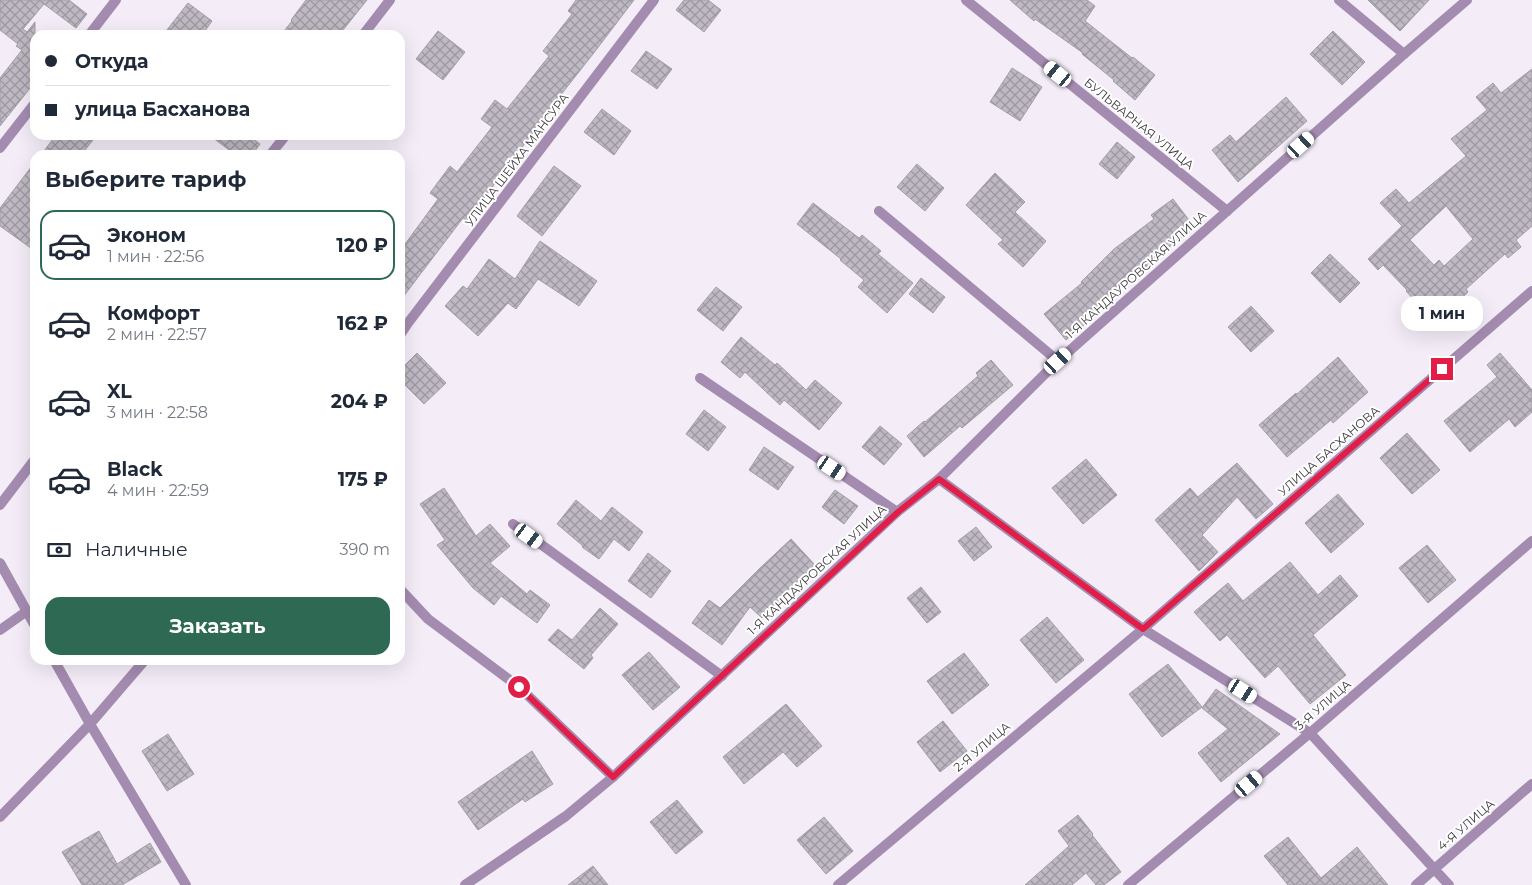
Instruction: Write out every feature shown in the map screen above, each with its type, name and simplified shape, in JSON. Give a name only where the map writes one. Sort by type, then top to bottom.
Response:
[{"type":"street","points":[[92,30],[116,0]]},
{"type":"street","points":[[367,30],[390,0]]},
{"type":"street","name":"УЛИЦА ШЕЙХА МАНСУРА","points":[[405,328],[654,0]]},
{"type":"street","name":"БУЛЬВАРНАЯ УЛИЦА","points":[[966,0],[1227,211]]},
{"type":"street","points":[[1339,0],[1404,54]]},
{"type":"street","name":"1-Я КАНДАУРОВСКАЯ УЛИЦА","points":[[465,885],[566,816],[613,777],[898,512],[939,479],[1058,361],[1467,0]]},
{"type":"street","points":[[0,148],[30,109]]},
{"type":"street","points":[[274,150],[282,140]]},
{"type":"street","points":[[879,211],[1058,361]]},
{"type":"street","name":"УЛИЦА БАСХАНОВА","points":[[1143,629],[1532,291]]},
{"type":"street","points":[[700,378],[898,512]]},
{"type":"street","points":[[0,505],[30,466]]},
{"type":"street","points":[[939,479],[1143,629],[1310,733],[1449,885]]},
{"type":"street","points":[[513,524],[722,676]]},
{"type":"street","name":"3-Я УЛИЦА","points":[[1128,885],[1310,733],[1532,541]]},
{"type":"street","points":[[0,564],[30,617]]},
{"type":"street","points":[[405,595],[428,619],[519,687],[613,777]]},
{"type":"street","points":[[0,630],[27,611]]},
{"type":"street","name":"2-Я УЛИЦА","points":[[838,885],[1143,629]]},
{"type":"street","points":[[57,665],[186,885]]},
{"type":"street","points":[[0,817],[90,724],[141,665]]},
{"type":"street","name":"4-Я УЛИЦА","points":[[1416,885],[1532,784]]},
{"type":"building","points":[[0,0],[69,0],[87,14],[76,28],[44,4],[23,29],[27,32],[35,22],[35,30],[30,30],[30,88],[0,126],[0,78],[22,50],[16,46],[18,44],[0,30]]},
{"type":"building","points":[[306,0],[367,0],[343,30],[285,30]]},
{"type":"building","points":[[576,0],[634,0],[534,129],[467,221],[463,218],[405,294],[405,244],[438,199],[430,193],[450,166],[457,172],[492,127],[481,119],[495,100],[507,109],[549,56],[543,51],[572,14],[568,11]]},
{"type":"building","points":[[684,0],[708,0],[721,10],[704,32],[676,10]]},
{"type":"building","points":[[1010,0],[1087,0],[1095,6],[1085,21],[1155,75],[1135,100],[1083,53],[1035,19],[1034,21]]},
{"type":"building","points":[[1368,0],[1429,0],[1400,31]]},
{"type":"building","points":[[188,3],[212,21],[206,30],[167,30]]},
{"type":"building","points":[[438,31],[465,52],[443,80],[416,59]]},
{"type":"building","points":[[1333,31],[1365,62],[1342,85],[1310,54]]},
{"type":"building","points":[[646,51],[672,69],[657,89],[631,71]]},
{"type":"building","points":[[1012,68],[1042,87],[1020,121],[990,102]]},
{"type":"building","points":[[1532,69],[1532,226],[1516,240],[1521,247],[1508,258],[1505,254],[1466,289],[1468,292],[1435,323],[1383,265],[1378,270],[1368,259],[1402,226],[1380,203],[1396,189],[1409,203],[1466,156],[1451,139],[1487,110],[1476,97],[1493,83],[1501,93]],"holes":[[[1446,206],[1473,239],[1444,266],[1439,260],[1434,265],[1410,240]]]},
{"type":"building","points":[[1286,97],[1307,121],[1238,182],[1212,150],[1230,135],[1236,142]]},
{"type":"building","points":[[602,109],[631,131],[614,155],[584,132]]},
{"type":"building","points":[[52,140],[93,140],[85,150],[45,150]]},
{"type":"building","points":[[216,140],[255,140],[260,144],[256,150],[229,150]]},
{"type":"building","points":[[1117,142],[1135,157],[1117,179],[1099,164]]},
{"type":"building","points":[[917,164],[944,188],[925,211],[897,187]]},
{"type":"building","points":[[554,166],[581,186],[542,236],[517,216]]},
{"type":"building","points":[[30,169],[30,247],[0,226],[0,208]]},
{"type":"building","points":[[995,173],[1025,202],[1015,212],[1046,241],[1023,267],[998,244],[1003,240],[966,205]]},
{"type":"building","points":[[1173,199],[1195,228],[1154,258],[1155,260],[1135,275],[1133,273],[1081,322],[1084,325],[1066,340],[1044,314],[1082,283],[1114,249],[1154,219],[1151,215]]},
{"type":"building","points":[[813,203],[859,238],[862,235],[881,251],[878,254],[913,283],[887,313],[858,287],[864,280],[797,224]]},
{"type":"building","points":[[540,241],[597,281],[579,306],[538,279],[516,309],[508,303],[478,336],[445,306],[463,286],[467,289],[489,259],[515,279]]},
{"type":"building","points":[[1330,254],[1360,283],[1340,303],[1311,273]]},
{"type":"building","points":[[921,278],[945,297],[933,313],[909,294]]},
{"type":"building","points":[[716,287],[742,307],[723,331],[697,310]]},
{"type":"building","points":[[1251,306],[1274,331],[1251,352],[1228,327]]},
{"type":"building","points":[[741,337],[775,365],[777,363],[806,390],[815,380],[842,403],[819,430],[784,400],[780,405],[745,372],[740,378],[721,362]]},
{"type":"building","points":[[417,353],[446,383],[424,404],[405,385],[405,365]]},
{"type":"building","points":[[1500,353],[1532,390],[1532,412],[1515,427],[1509,419],[1470,452],[1444,421],[1497,377],[1487,365]]},
{"type":"building","points":[[1338,357],[1368,392],[1333,423],[1331,420],[1287,457],[1259,425]]},
{"type":"building","points":[[991,360],[1013,385],[924,457],[907,436],[978,376],[976,373]]},
{"type":"building","points":[[704,410],[726,427],[708,451],[686,434]]},
{"type":"building","points":[[880,426],[902,444],[884,465],[862,447]]},
{"type":"building","points":[[1407,433],[1440,470],[1412,494],[1380,458]]},
{"type":"building","points":[[764,447],[794,467],[778,490],[749,470]]},
{"type":"building","points":[[1086,459],[1117,495],[1083,524],[1052,488]]},
{"type":"building","points":[[1237,463],[1273,504],[1256,519],[1237,497],[1202,535],[1218,552],[1199,571],[1155,520],[1190,488],[1198,497]]},
{"type":"building","points":[[444,488],[476,536],[490,524],[510,546],[490,563],[527,594],[530,590],[550,605],[537,623],[501,596],[494,605],[473,588],[437,545],[445,540],[420,504]]},
{"type":"building","points":[[835,490],[858,506],[844,524],[822,507]]},
{"type":"building","points":[[1338,494],[1364,524],[1331,553],[1305,523]]},
{"type":"building","points":[[576,500],[601,521],[612,507],[643,532],[629,551],[614,539],[599,559],[582,547],[557,524]]},
{"type":"building","points":[[976,527],[992,547],[974,561],[958,541]]},
{"type":"building","points":[[791,539],[815,565],[762,618],[750,607],[722,645],[692,623],[709,600],[720,608]]},
{"type":"building","points":[[1427,545],[1456,580],[1428,603],[1399,568]]},
{"type":"building","points":[[648,553],[671,571],[651,598],[628,581]]},
{"type":"building","points":[[1290,562],[1318,595],[1340,575],[1358,596],[1313,635],[1346,675],[1310,704],[1278,666],[1265,678],[1227,635],[1220,641],[1194,612],[1228,583],[1243,601]]},
{"type":"building","points":[[921,587],[941,612],[927,623],[907,598]]},
{"type":"building","points":[[600,608],[618,624],[591,655],[593,658],[584,669],[548,640],[558,629],[572,640]]},
{"type":"building","points":[[1047,617],[1084,660],[1056,683],[1020,640]]},
{"type":"building","points":[[649,652],[680,687],[653,710],[622,675]]},
{"type":"building","points":[[964,653],[989,685],[952,714],[927,681]]},
{"type":"building","points":[[1168,664],[1202,707],[1162,737],[1129,694]]},
{"type":"building","points":[[1216,689],[1280,734],[1221,782],[1198,753],[1228,729],[1202,708]]},
{"type":"building","points":[[786,704],[822,746],[797,767],[783,752],[744,784],[723,757]]},
{"type":"building","points":[[943,721],[967,751],[940,772],[917,742]]},
{"type":"building","points":[[168,734],[194,774],[167,791],[142,751]]},
{"type":"building","points":[[532,751],[553,784],[525,802],[523,799],[478,830],[458,802]]},
{"type":"building","points":[[677,800],[703,832],[676,854],[650,822]]},
{"type":"building","points":[[1078,815],[1121,872],[1104,885],[1096,885],[1086,873],[1072,885],[1025,885],[1069,846],[1058,831]]},
{"type":"building","points":[[824,817],[853,851],[826,874],[797,840]]},
{"type":"building","points":[[99,831],[117,864],[150,843],[161,862],[122,885],[82,885],[62,852]]},
{"type":"building","points":[[1288,837],[1321,878],[1357,847],[1388,885],[1288,885],[1264,856]]},
{"type":"building","points":[[593,866],[608,885],[568,885]]},
{"type":"route","points":[[519,687],[613,777],[898,512],[939,479],[1143,629],[1442,369]]}]
